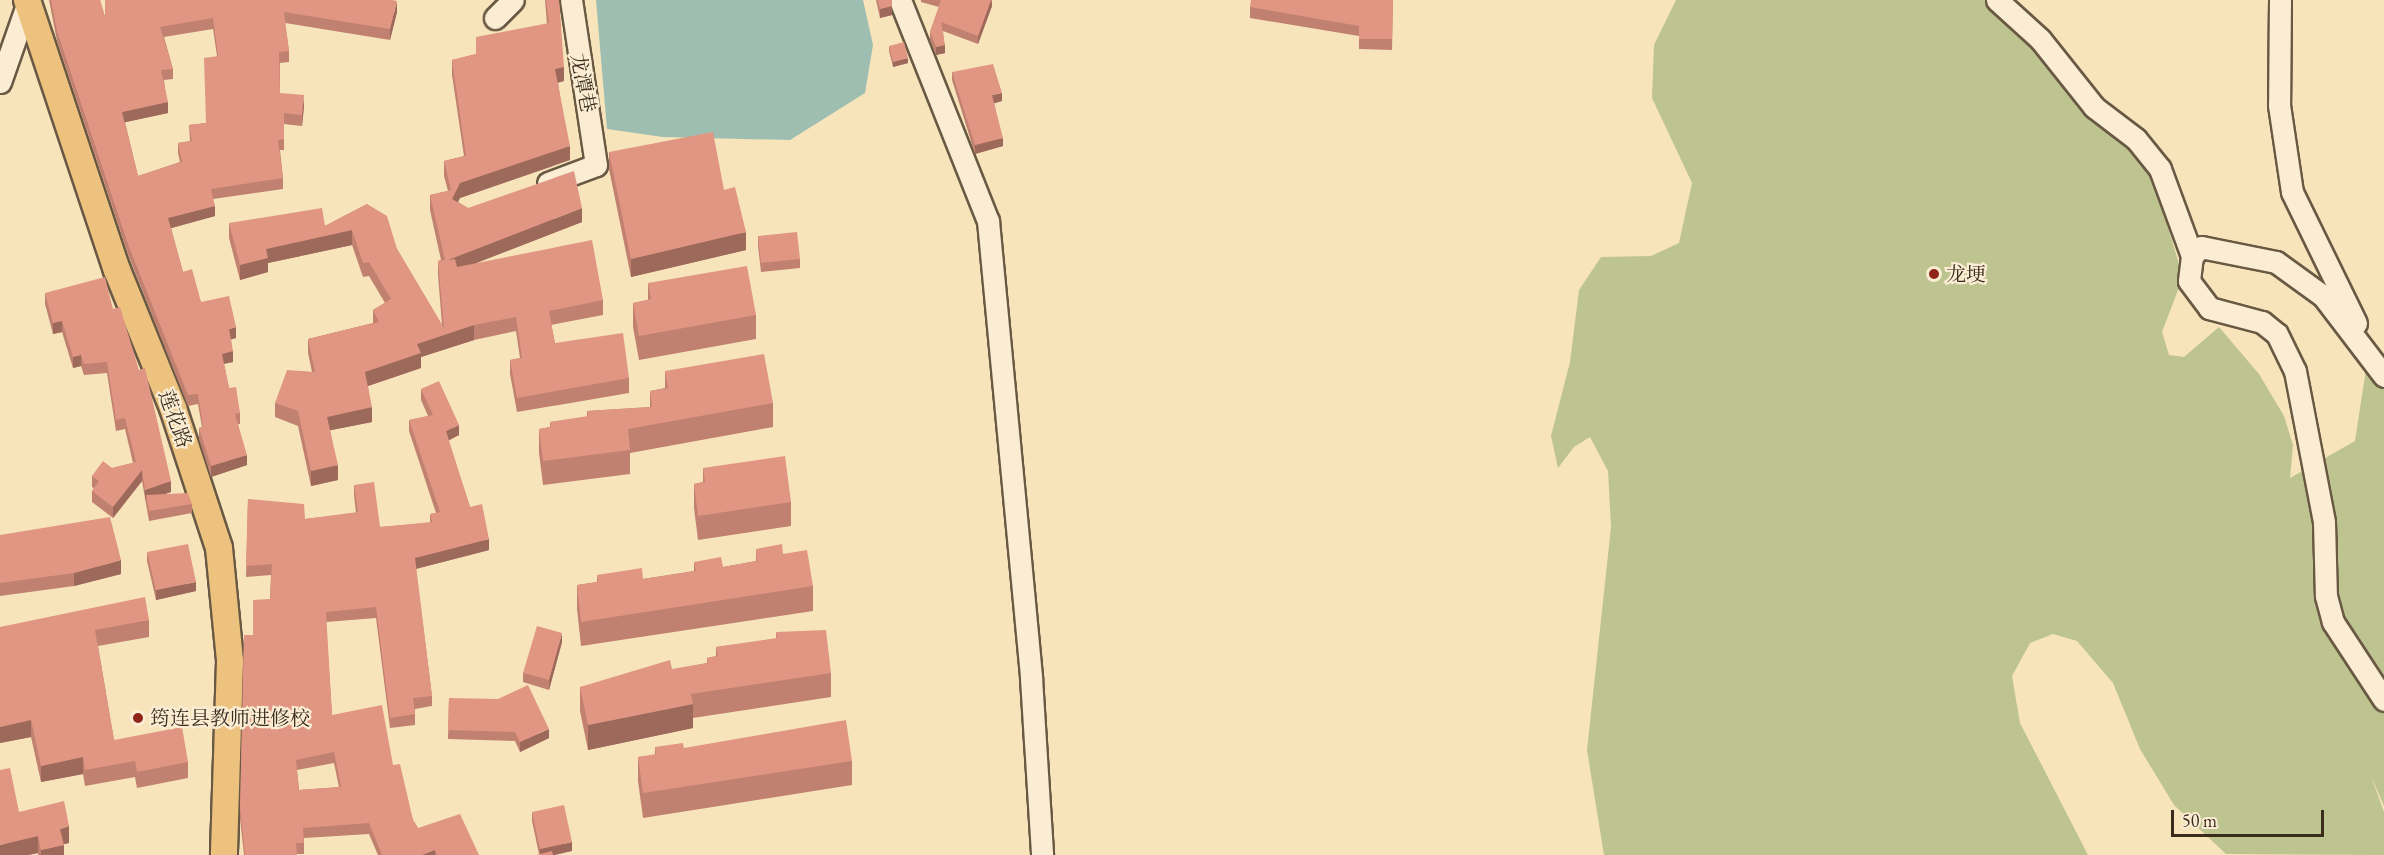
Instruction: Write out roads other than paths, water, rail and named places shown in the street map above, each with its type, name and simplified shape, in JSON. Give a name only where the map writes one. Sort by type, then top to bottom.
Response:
[{"type":"main road","name":"莲花路","points":[[28,1],[117,270],[173,408],[219,548],[230,661],[224,855]]},
{"type":"street","points":[[495,18],[513,0]]},
{"type":"street","name":"龙潭巷","points":[[522,190],[596,165],[571,0]]},
{"type":"street","points":[[900,0],[988,221],[1031,678],[1042,855]]},
{"type":"street","points":[[1997,0],[2040,39],[2094,107],[2136,139],[2160,169],[2192,256],[2189,281],[2209,308],[2262,322],[2277,334],[2295,371],[2324,522],[2326,596],[2333,622],[2384,700]]},
{"type":"street","points":[[2280,0],[2279,105],[2292,192],[2384,376]]},
{"type":"street","points":[[0,82],[28,1]]},
{"type":"street","points":[[2192,256],[2201,247],[2276,262],[2323,296],[2373,358]]},
{"type":"place","name":"龙埂","points":[[1934,274]]},
{"type":"place","name":"筠连县教师进修校","points":[[138,718]]}]
